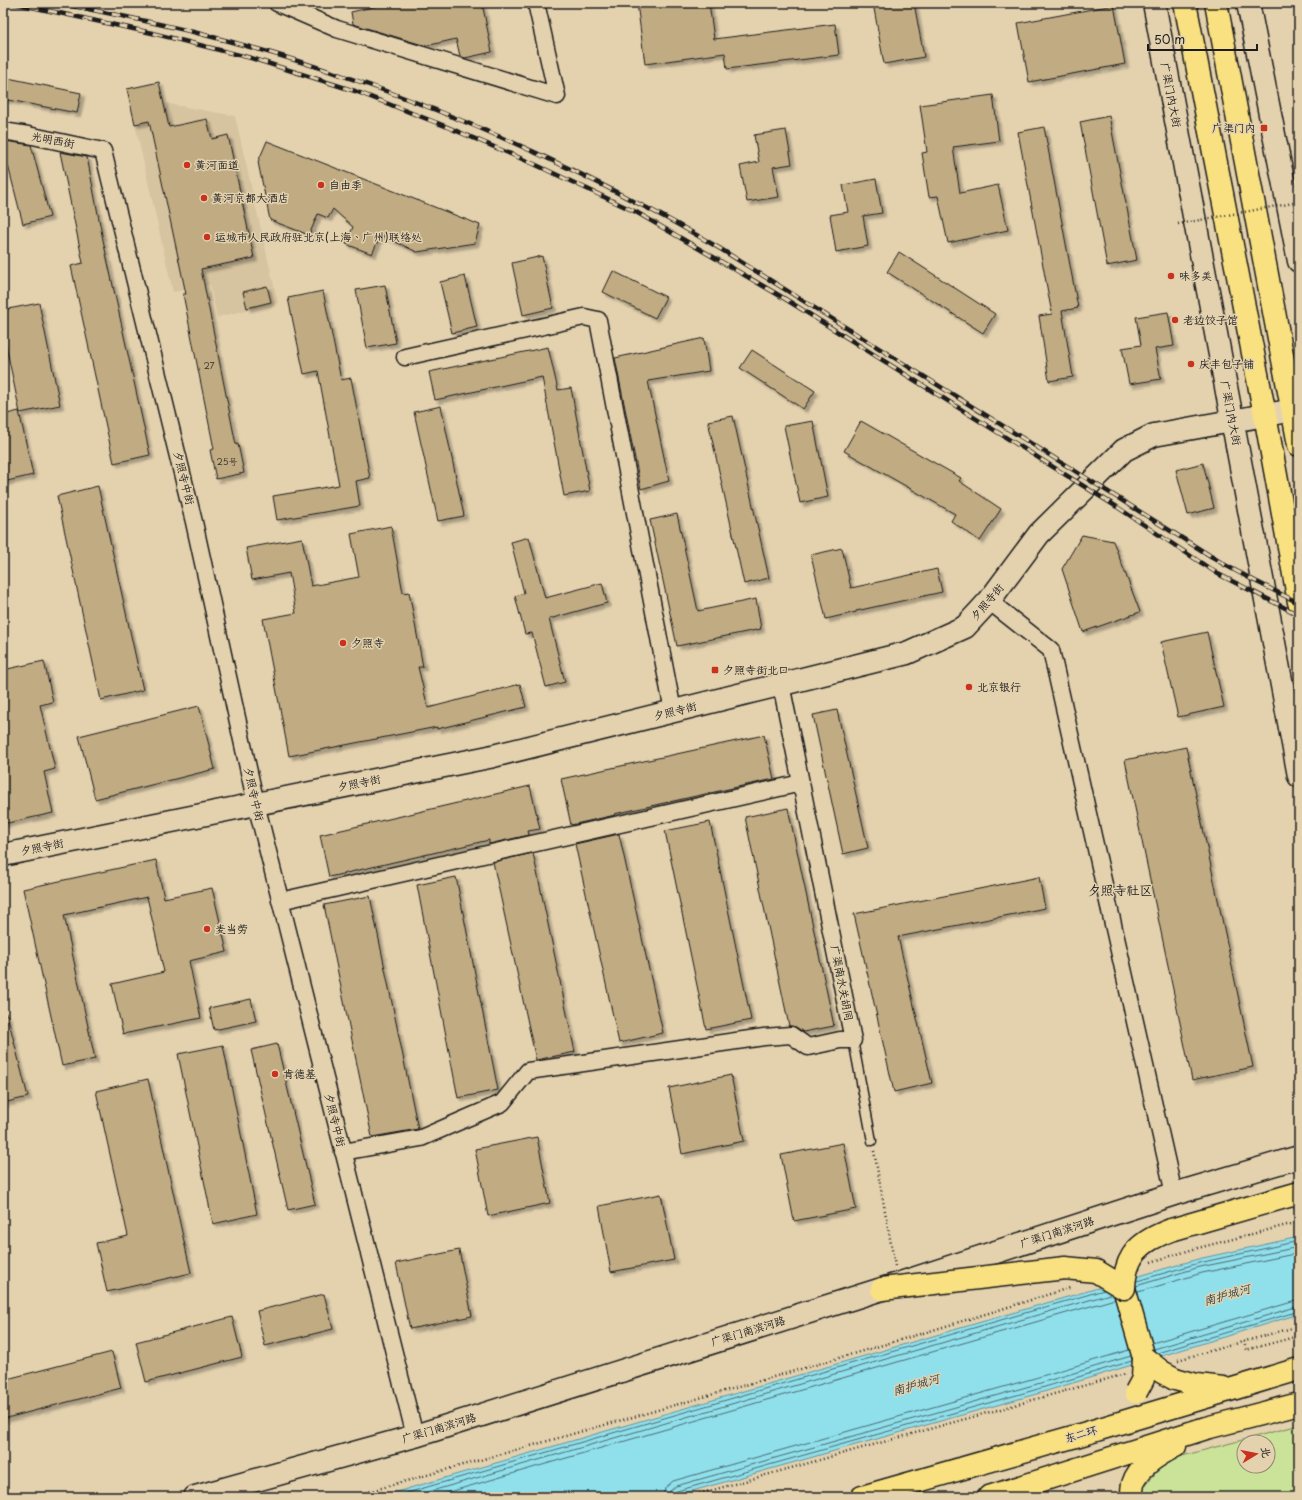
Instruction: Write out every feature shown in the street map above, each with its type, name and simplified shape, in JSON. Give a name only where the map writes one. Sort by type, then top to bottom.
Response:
[{"type":"main road","points":[[1179,3],[1187,13],[1265,415],[1299,602]]},
{"type":"main road","points":[[1216,3],[1295,409],[1299,445]]},
{"type":"main road","points":[[1220,27],[1224,3]]},
{"type":"main road","points":[[1083,1434],[1126,1404],[1136,1374],[1124,1288],[1124,1276],[1128,1264],[1136,1250],[1158,1235],[1171,1230],[1299,1193]]},
{"type":"main road","points":[[890,1286],[1065,1268],[1096,1271],[1124,1288]]},
{"type":"main road","name":"东二环","points":[[862,1497],[1083,1434],[1299,1369]]},
{"type":"main road","points":[[1136,1374],[1175,1370],[1197,1385],[1230,1389]]},
{"type":"main road","points":[[990,1497],[1206,1428],[1299,1404]]},
{"type":"main road","points":[[1132,1497],[1133,1484],[1143,1468],[1161,1454],[1206,1428]]},
{"type":"street","points":[[277,3],[337,29],[557,96],[536,3]]},
{"type":"street","name":"广渠门内大街","points":[[1154,3],[1299,776]]},
{"type":"street","points":[[1248,3],[1299,261]]},
{"type":"street","name":"光明西街","points":[[3,131],[103,150]]},
{"type":"street","name":"夕照寺中街","points":[[103,150],[194,522],[256,804],[415,1436]]},
{"type":"street","points":[[405,357],[584,316],[598,320],[673,711]]},
{"type":"street","name":"夕照寺街","points":[[3,855],[488,756],[907,653],[966,627],[989,601],[1039,534],[1124,450],[1154,435],[1295,409]]},
{"type":"street","points":[[989,601],[1051,650],[1174,1194]]},
{"type":"street","name":"广渠南水关胡同","points":[[781,684],[853,1040]]},
{"type":"street","points":[[280,901],[801,783]]},
{"type":"street","points":[[343,1152],[421,1138],[502,1103],[528,1072],[764,1036],[791,1035],[808,1047],[840,1040],[853,1040]]},
{"type":"street","name":"广渠门南滨河路","points":[[195,1497],[415,1436],[890,1286],[1174,1194],[1299,1157]]},
{"type":"lane","name":"广渠南水关胡同","points":[[853,1040],[872,1141]]},
{"type":"path","points":[[1296,142],[1299,156]]},
{"type":"path","points":[[1178,224],[1299,202]]},
{"type":"path","points":[[872,1141],[890,1286]]},
{"type":"path","points":[[1149,1263],[1194,1249],[1299,1222]]},
{"type":"path","points":[[350,1497],[600,1427],[956,1324],[1073,1287]]},
{"type":"path","points":[[1175,1370],[1244,1341],[1299,1326]]},
{"type":"path","points":[[1244,1341],[1246,1350],[1299,1336]]},
{"type":"path","points":[[688,1497],[1136,1374]]},
{"type":"shaded area","points":[[159,82],[164,103],[235,116],[278,303],[217,317],[210,285],[173,292],[127,89]]},
{"type":"green space","points":[[1299,1425],[1299,1497],[1142,1497],[1142,1489],[1167,1460],[1236,1442],[1236,1474],[1276,1474],[1276,1434],[1265,1434]]},
{"type":"water","name":"南护城河","points":[[1299,1237],[1299,1314],[1040,1393],[671,1497],[379,1497],[1198,1259]]},
{"type":"building","points":[[390,3],[482,3],[492,52],[465,58],[460,56],[456,39],[426,46],[353,24],[351,12]]},
{"type":"building","points":[[637,3],[709,3],[714,39],[835,24],[839,55],[727,69],[725,53],[645,64]]},
{"type":"building","points":[[873,3],[914,3],[924,57],[884,64]]},
{"type":"building","points":[[1114,5],[1125,64],[1029,82],[1018,23]]},
{"type":"building","points":[[3,77],[81,93],[77,113],[3,99]]},
{"type":"building","name":"黄河京都大酒店","points":[[159,82],[169,127],[207,119],[212,139],[228,135],[254,258],[201,269],[236,445],[238,444],[244,473],[216,479],[210,450],[214,449],[183,294],[186,294],[149,121],[135,124],[127,89]]},
{"type":"building","points":[[993,95],[999,141],[953,147],[960,193],[998,185],[1008,230],[948,243],[938,196],[929,197],[922,153],[927,152],[920,105]]},
{"type":"building","points":[[1109,116],[1137,260],[1107,266],[1080,122]]},
{"type":"building","points":[[1044,127],[1078,308],[1062,311],[1073,377],[1049,381],[1039,316],[1052,314],[1018,132]]},
{"type":"building","points":[[786,130],[792,164],[773,167],[779,197],[747,202],[740,166],[759,162],[754,135]]},
{"type":"building","points":[[5,141],[31,145],[50,217],[23,224],[3,146],[3,142]]},
{"type":"building","name":"自由季","points":[[267,141],[480,225],[475,243],[417,252],[381,235],[372,254],[346,244],[353,227],[333,209],[328,218],[318,214],[309,235],[270,220],[258,162]]},
{"type":"building","points":[[60,152],[87,157],[103,240],[150,455],[114,463],[71,266],[83,263]]},
{"type":"building","points":[[876,179],[882,213],[863,216],[868,246],[836,252],[830,215],[848,212],[843,185]]},
{"type":"building","points":[[899,252],[995,314],[983,333],[887,272]]},
{"type":"building","points":[[542,256],[553,308],[523,315],[512,263]]},
{"type":"building","points":[[613,271],[666,297],[655,318],[603,292]]},
{"type":"building","points":[[465,276],[477,327],[452,333],[440,282]]},
{"type":"building","points":[[385,285],[396,343],[367,348],[356,290]]},
{"type":"building","points":[[267,286],[271,302],[247,308],[243,292]]},
{"type":"building","points":[[323,291],[341,380],[351,378],[370,478],[356,481],[360,506],[277,520],[273,496],[339,485],[318,371],[304,374],[288,298]]},
{"type":"building","points":[[39,303],[60,405],[20,413],[3,331],[3,310]]},
{"type":"building","points":[[1168,312],[1174,346],[1155,349],[1161,379],[1129,384],[1122,348],[1141,345],[1136,317]]},
{"type":"building","points":[[704,338],[709,371],[648,381],[669,481],[641,489],[615,358]]},
{"type":"building","points":[[548,347],[558,390],[571,388],[590,491],[564,496],[542,377],[435,400],[429,372]]},
{"type":"building","points":[[752,350],[815,391],[803,409],[740,368]]},
{"type":"building","points":[[441,406],[464,516],[438,521],[414,412]]},
{"type":"building","points":[[19,411],[33,475],[3,482],[3,415]]},
{"type":"building","points":[[733,416],[769,578],[744,584],[708,421]]},
{"type":"building","points":[[813,421],[828,497],[800,503],[784,426]]},
{"type":"building","points":[[861,421],[961,478],[959,481],[1001,509],[980,541],[951,521],[955,514],[844,451]]},
{"type":"building","points":[[1203,463],[1214,508],[1188,515],[1176,470]]},
{"type":"building","points":[[98,486],[143,690],[101,700],[57,496]]},
{"type":"building","points":[[677,514],[698,611],[756,599],[761,629],[677,646],[650,520]]},
{"type":"building","points":[[391,526],[403,593],[409,592],[423,667],[418,667],[428,708],[520,684],[526,707],[437,729],[437,727],[289,756],[263,619],[296,613],[289,573],[252,580],[246,548],[302,538],[311,586],[359,577],[351,534]]},
{"type":"building","points":[[1082,535],[1113,541],[1140,612],[1083,632],[1062,569]]},
{"type":"building","points":[[529,537],[545,598],[602,583],[607,603],[549,619],[565,682],[546,687],[532,633],[525,634],[515,596],[524,593],[511,542]]},
{"type":"building","points":[[842,548],[851,588],[937,569],[942,592],[826,619],[811,555]]},
{"type":"building","points":[[1207,632],[1224,707],[1178,717],[1161,642]]},
{"type":"building","points":[[44,661],[53,702],[40,705],[55,769],[44,772],[53,813],[3,824],[3,670]]},
{"type":"building","points":[[199,706],[215,769],[95,799],[79,736]]},
{"type":"building","points":[[837,710],[868,848],[843,854],[813,715]]},
{"type":"building","points":[[764,735],[774,779],[614,814],[615,815],[571,825],[561,779]]},
{"type":"building","points":[[1186,747],[1253,1067],[1192,1080],[1125,760]]},
{"type":"building","points":[[530,786],[540,829],[528,831],[529,835],[489,844],[489,840],[329,877],[320,835]]},
{"type":"building","points":[[788,808],[834,1026],[803,1032],[796,1027],[789,1026],[745,817]]},
{"type":"building","points":[[710,822],[751,1020],[706,1029],[665,831]]},
{"type":"building","points":[[619,834],[663,1033],[619,1043],[575,844]]},
{"type":"building","points":[[533,853],[575,1052],[536,1060],[493,862]]},
{"type":"building","points":[[156,860],[164,898],[212,888],[227,952],[189,961],[201,1018],[123,1034],[112,984],[164,972],[147,897],[64,915],[95,1059],[62,1066],[23,889]]},
{"type":"building","points":[[456,877],[498,1090],[458,1098],[417,885]]},
{"type":"building","points":[[1039,877],[1045,908],[898,937],[932,1083],[894,1092],[854,914]]},
{"type":"building","points":[[370,896],[418,1129],[372,1137],[324,905]]},
{"type":"building","points":[[251,999],[256,1021],[214,1030],[209,1008]]},
{"type":"building","points":[[3,1014],[7,1014],[28,1097],[3,1103]]},
{"type":"building","points":[[277,1044],[315,1204],[288,1210],[251,1050]]},
{"type":"building","points":[[223,1045],[257,1214],[213,1224],[178,1054]]},
{"type":"building","points":[[731,1075],[744,1141],[682,1154],[669,1088]]},
{"type":"building","points":[[148,1079],[191,1273],[107,1292],[96,1243],[128,1236],[96,1091]]},
{"type":"building","points":[[537,1137],[550,1203],[488,1216],[475,1149]]},
{"type":"building","points":[[843,1143],[856,1209],[794,1221],[781,1155]]},
{"type":"building","points":[[661,1194],[674,1260],[611,1272],[599,1206]]},
{"type":"building","points":[[459,1250],[472,1316],[410,1329],[396,1263]]},
{"type":"building","points":[[324,1294],[333,1329],[265,1346],[257,1311]]},
{"type":"building","points":[[232,1317],[242,1357],[146,1382],[136,1342]]},
{"type":"building","points":[[112,1352],[121,1388],[3,1419],[3,1380]]},
{"type":"railway","points":[[13,3],[152,33],[251,58],[355,91],[445,126],[534,164],[636,212],[782,297],[1117,507],[1218,574],[1299,615]]},
{"type":"railway","points":[[59,3],[201,34],[317,67],[428,107],[536,153],[661,215],[719,248],[1225,565],[1299,603]]},
{"type":"place","name":"广渠门内","points":[[1264,128]]},
{"type":"place","name":"黄河面道","points":[[187,165]]},
{"type":"place","name":"自由季","points":[[321,185]]},
{"type":"place","name":"黄河京都大酒店","points":[[204,198]]},
{"type":"place","name":"运城市人民政府驻北京(上海、广州)联络处","points":[[207,237]]},
{"type":"place","name":"味多美","points":[[1171,276]]},
{"type":"place","name":"老边饺子馆","points":[[1175,320]]},
{"type":"place","name":"庆丰包子铺","points":[[1191,364]]},
{"type":"place","name":"夕照寺","points":[[343,643]]},
{"type":"place","name":"夕照寺街北口","points":[[715,670]]},
{"type":"place","name":"北京银行","points":[[969,687]]},
{"type":"place","name":"麦当劳","points":[[207,929]]},
{"type":"place","name":"肯德基","points":[[275,1074]]},
{"type":"district","name":"夕照寺社区","points":[[1120,890]]}]
